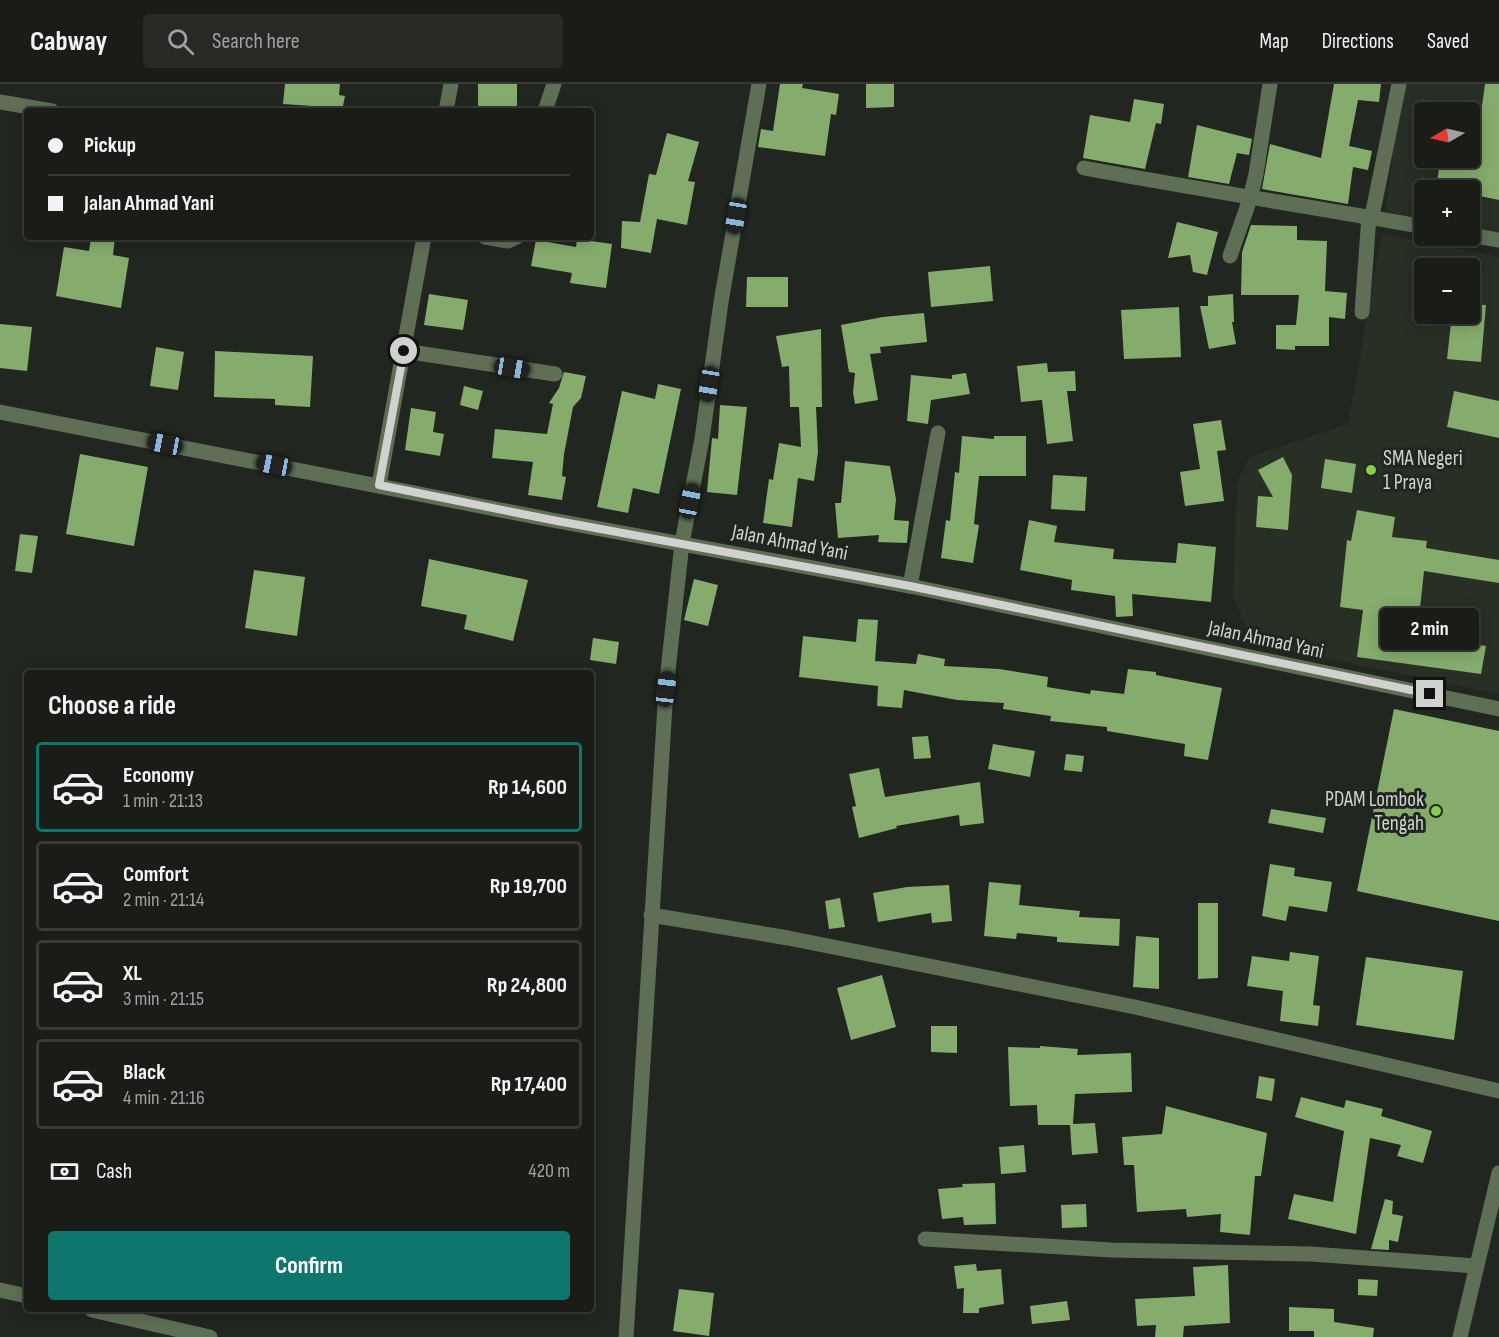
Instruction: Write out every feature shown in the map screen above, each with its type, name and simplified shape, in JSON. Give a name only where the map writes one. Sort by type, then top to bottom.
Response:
[{"type":"street","points":[[447,108],[451,84]]},
{"type":"street","points":[[546,108],[554,84]]},
{"type":"street","points":[[626,1337],[666,689],[682,543],[702,439],[721,302],[759,84]]},
{"type":"street","points":[[1230,256],[1250,199],[1270,84]]},
{"type":"street","points":[[1362,312],[1370,216],[1399,84]]},
{"type":"street","points":[[0,102],[35,108]]},
{"type":"street","points":[[1084,168],[1250,199],[1370,216],[1414,225]]},
{"type":"street","points":[[1480,237],[1499,240]]},
{"type":"street","points":[[379,485],[423,240]]},
{"type":"street","points":[[404,351],[555,374]]},
{"type":"street","name":"Jalan Ahmad Yani","points":[[0,412],[910,586],[1448,704],[1499,709]]},
{"type":"street","points":[[910,586],[938,433]]},
{"type":"street","points":[[651,915],[788,938],[1135,1007],[1499,1092]]},
{"type":"street","points":[[1460,1337],[1499,1173]]},
{"type":"street","points":[[925,1239],[1112,1250],[1311,1254],[1476,1266]]},
{"type":"street","points":[[0,1290],[24,1295]]},
{"type":"street","points":[[101,1312],[210,1337]]},
{"type":"shaded area","points":[[1402,84],[1499,84],[1499,243],[1480,240],[1480,180],[1414,180],[1414,228],[1384,222]]},
{"type":"shaded area","name":"SMA Negeri 1 Praya","points":[[1382,234],[1414,240],[1414,246],[1443,246],[1499,257],[1499,694],[1253,643],[1233,597],[1237,483],[1249,457],[1348,424]]},
{"type":"building","points":[[285,84],[340,84],[339,95],[345,96],[343,108],[312,108],[312,106],[283,104]]},
{"type":"building","points":[[478,84],[517,84],[517,108],[478,108]]},
{"type":"building","points":[[780,84],[803,84],[802,88],[839,94],[836,115],[831,114],[825,156],[758,147],[761,129],[773,131]]},
{"type":"building","points":[[866,84],[894,84],[894,107],[866,108]]},
{"type":"building","points":[[1334,84],[1381,84],[1379,102],[1358,100],[1349,146],[1372,151],[1368,170],[1353,167],[1348,204],[1262,189],[1270,144],[1321,158]]},
{"type":"building","points":[[1485,84],[1499,84],[1499,200],[1480,196],[1480,180],[1437,180],[1439,168],[1480,168],[1480,121]]},
{"type":"building","points":[[1134,99],[1164,104],[1161,124],[1156,123],[1145,169],[1083,158],[1090,115],[1130,122]]},
{"type":"building","points":[[1197,125],[1252,139],[1249,155],[1237,153],[1229,184],[1188,177]]},
{"type":"building","points":[[667,133],[699,142],[688,181],[695,182],[687,225],[657,219],[651,253],[621,248],[622,221],[640,222],[649,174],[656,175]]},
{"type":"building","points":[[1177,222],[1218,232],[1207,275],[1193,272],[1190,255],[1168,258]]},
{"type":"building","points":[[1251,225],[1297,226],[1297,240],[1327,241],[1325,291],[1347,293],[1345,319],[1329,317],[1329,346],[1295,346],[1295,350],[1276,349],[1276,325],[1296,325],[1299,295],[1241,295],[1242,252]]},
{"type":"building","points":[[91,240],[115,240],[113,255],[129,258],[121,308],[56,296],[64,247],[89,251]]},
{"type":"building","points":[[536,240],[576,247],[577,240],[612,244],[606,288],[570,283],[572,273],[531,266]]},
{"type":"building","points":[[990,266],[993,301],[931,307],[928,272]]},
{"type":"building","points":[[747,277],[788,277],[788,307],[746,307]]},
{"type":"building","points":[[429,294],[468,300],[463,330],[424,325]]},
{"type":"building","points":[[1233,294],[1234,322],[1232,322],[1236,344],[1209,349],[1200,306],[1208,306],[1208,296]]},
{"type":"building","points":[[1480,305],[1486,305],[1481,362],[1447,359],[1451,324],[1480,324]]},
{"type":"building","points":[[1179,307],[1181,357],[1124,359],[1121,310]]},
{"type":"building","points":[[924,313],[927,342],[880,347],[881,353],[870,354],[878,400],[855,404],[853,392],[855,373],[849,372],[841,325],[883,317]]},
{"type":"building","points":[[0,324],[32,327],[27,371],[0,368]]},
{"type":"building","points":[[821,329],[822,407],[816,407],[818,452],[814,481],[798,478],[792,527],[763,523],[769,479],[773,480],[779,443],[801,447],[799,407],[790,407],[789,366],[782,367],[776,336]]},
{"type":"building","points":[[156,347],[184,352],[178,390],[150,386]]},
{"type":"building","points":[[215,351],[313,356],[310,407],[275,405],[275,399],[214,397]]},
{"type":"building","points":[[1047,363],[1048,372],[1075,371],[1076,391],[1067,391],[1073,441],[1047,444],[1042,400],[1021,402],[1017,366]]},
{"type":"building","points":[[564,372],[586,376],[581,398],[573,407],[564,454],[562,476],[566,477],[562,500],[528,495],[533,462],[492,458],[495,429],[547,434],[553,404],[549,403],[559,388]]},
{"type":"building","points":[[966,373],[970,394],[931,400],[928,424],[907,421],[911,375],[952,379],[952,375]]},
{"type":"building","points":[[658,384],[681,389],[659,494],[633,488],[628,513],[597,507],[622,391],[655,399]]},
{"type":"building","points":[[464,386],[483,391],[478,410],[460,405]]},
{"type":"building","points":[[1454,391],[1499,401],[1499,438],[1447,427]]},
{"type":"building","points":[[720,405],[747,407],[737,495],[707,492],[712,438],[718,439]]},
{"type":"building","points":[[411,408],[436,412],[433,432],[444,434],[440,456],[405,450]]},
{"type":"building","points":[[1221,420],[1226,450],[1217,451],[1224,501],[1185,506],[1180,472],[1200,469],[1193,424]]},
{"type":"building","points":[[962,436],[994,439],[994,436],[1026,436],[1026,476],[979,476],[974,524],[979,525],[973,563],[941,558],[946,520],[950,521],[955,472],[959,473]]},
{"type":"building","points":[[80,454],[148,467],[134,546],[66,534]]},
{"type":"building","points":[[1283,457],[1292,475],[1288,530],[1256,527],[1258,496],[1273,497],[1258,470]]},
{"type":"building","points":[[1325,459],[1356,464],[1352,493],[1321,488]]},
{"type":"building","points":[[845,461],[890,466],[896,499],[894,520],[909,521],[907,543],[878,542],[879,535],[838,538],[835,503],[841,503]]},
{"type":"building","points":[[1053,475],[1087,477],[1085,511],[1051,509]]},
{"type":"building","points":[[1357,510],[1395,517],[1392,537],[1427,541],[1426,548],[1499,560],[1499,583],[1424,571],[1417,636],[1486,646],[1481,674],[1357,657],[1363,610],[1340,607],[1347,540],[1351,541]]},
{"type":"building","points":[[1029,520],[1057,526],[1054,542],[1114,549],[1113,559],[1176,563],[1178,543],[1216,547],[1211,602],[1132,594],[1133,616],[1116,617],[1115,596],[1071,590],[1072,580],[1020,570]]},
{"type":"building","points":[[20,534],[38,536],[32,573],[15,571]]},
{"type":"building","points":[[429,559],[528,580],[513,641],[464,629],[467,615],[421,606]]},
{"type":"building","points":[[254,570],[305,577],[297,636],[245,628]]},
{"type":"building","points":[[694,579],[718,585],[708,626],[684,620]]},
{"type":"building","points":[[858,619],[878,620],[875,661],[916,664],[918,654],[945,659],[944,666],[999,669],[1048,677],[1047,687],[1090,694],[1091,690],[1124,694],[1128,669],[1156,672],[1156,675],[1222,688],[1208,760],[1184,756],[1185,744],[1107,731],[1107,727],[1050,721],[1051,716],[1003,709],[1004,703],[957,700],[904,690],[902,708],[877,706],[878,686],[799,677],[803,636],[856,642]]},
{"type":"building","points":[[593,638],[619,642],[616,664],[590,660]]},
{"type":"building","name":"PDAM Lombok Tengah","points":[[1394,709],[1499,731],[1499,921],[1357,891]]},
{"type":"building","points":[[928,736],[931,758],[914,759],[912,737]]},
{"type":"building","points":[[993,744],[1035,751],[1030,777],[988,769]]},
{"type":"building","points":[[1066,754],[1084,756],[1082,772],[1064,770]]},
{"type":"building","points":[[879,768],[885,797],[980,782],[984,823],[960,826],[959,815],[896,826],[897,828],[859,838],[852,807],[856,806],[849,774]]},
{"type":"building","points":[[1271,809],[1326,818],[1323,833],[1268,823]]},
{"type":"building","points":[[1270,864],[1295,868],[1294,876],[1332,882],[1327,912],[1289,906],[1286,921],[1262,916]]},
{"type":"building","points":[[989,882],[1021,885],[1019,905],[1080,911],[1079,917],[1120,919],[1119,946],[1057,942],[1057,937],[1017,933],[1016,939],[984,936]]},
{"type":"building","points":[[949,885],[952,921],[932,923],[931,913],[878,922],[873,893],[907,887]]},
{"type":"building","points":[[840,898],[845,927],[829,929],[825,901]]},
{"type":"building","points":[[1198,903],[1218,903],[1218,978],[1198,979]]},
{"type":"building","points":[[1136,936],[1159,938],[1159,989],[1133,987]]},
{"type":"building","points":[[1290,952],[1319,956],[1313,1005],[1320,1006],[1318,1026],[1280,1021],[1283,991],[1247,986],[1252,956],[1289,961]]},
{"type":"building","points":[[1366,957],[1463,971],[1454,1040],[1356,1025]]},
{"type":"building","points":[[882,975],[896,1027],[851,1040],[837,988]]},
{"type":"building","points":[[931,1026],[957,1026],[957,1053],[931,1052]]},
{"type":"building","points":[[1040,1046],[1078,1049],[1077,1055],[1131,1053],[1132,1092],[1075,1094],[1073,1124],[1095,1123],[1098,1153],[1072,1155],[1070,1125],[1038,1125],[1037,1105],[1010,1106],[1008,1047],[1040,1048]]},
{"type":"building","points":[[1259,1076],[1275,1079],[1272,1101],[1256,1098]]},
{"type":"building","points":[[1301,1097],[1344,1108],[1346,1100],[1383,1109],[1381,1116],[1432,1131],[1423,1163],[1397,1156],[1401,1145],[1370,1138],[1356,1234],[1288,1219],[1294,1194],[1333,1202],[1344,1131],[1295,1117]]},
{"type":"building","points":[[1166,1106],[1267,1133],[1261,1176],[1255,1176],[1250,1235],[1220,1232],[1221,1214],[1187,1217],[1186,1209],[1137,1212],[1134,1165],[1124,1165],[1122,1137],[1162,1134]]},
{"type":"building","points":[[1024,1145],[1026,1172],[1001,1174],[999,1147]]},
{"type":"building","points":[[995,1183],[996,1224],[964,1225],[963,1217],[942,1219],[938,1189],[963,1187],[962,1184]]},
{"type":"building","points":[[1385,1199],[1393,1201],[1392,1214],[1403,1216],[1398,1242],[1389,1240],[1389,1250],[1371,1249]]},
{"type":"building","points":[[1086,1204],[1087,1227],[1062,1228],[1061,1205]]},
{"type":"building","points":[[976,1264],[977,1271],[1001,1269],[1004,1304],[979,1308],[979,1313],[963,1313],[964,1288],[957,1289],[954,1266]]},
{"type":"building","points":[[1228,1265],[1230,1323],[1184,1326],[1183,1337],[1155,1337],[1156,1325],[1137,1326],[1135,1299],[1195,1296],[1193,1267]]},
{"type":"building","points":[[1358,1279],[1378,1280],[1377,1296],[1358,1295]]},
{"type":"building","points":[[679,1289],[714,1293],[709,1336],[673,1331]]},
{"type":"building","points":[[1067,1301],[1070,1320],[1032,1324],[1030,1306]]},
{"type":"building","points":[[1289,1307],[1334,1309],[1334,1322],[1374,1328],[1373,1337],[1314,1337],[1314,1331],[1289,1331]]},
{"type":"place","name":"SMA Negeri 1 Praya","points":[[1371,470]]},
{"type":"place","name":"PDAM Lombok Tengah","points":[[1436,811]]},
{"type":"route","points":[[404,351],[379,485],[552,520],[910,586],[1430,694]]}]
